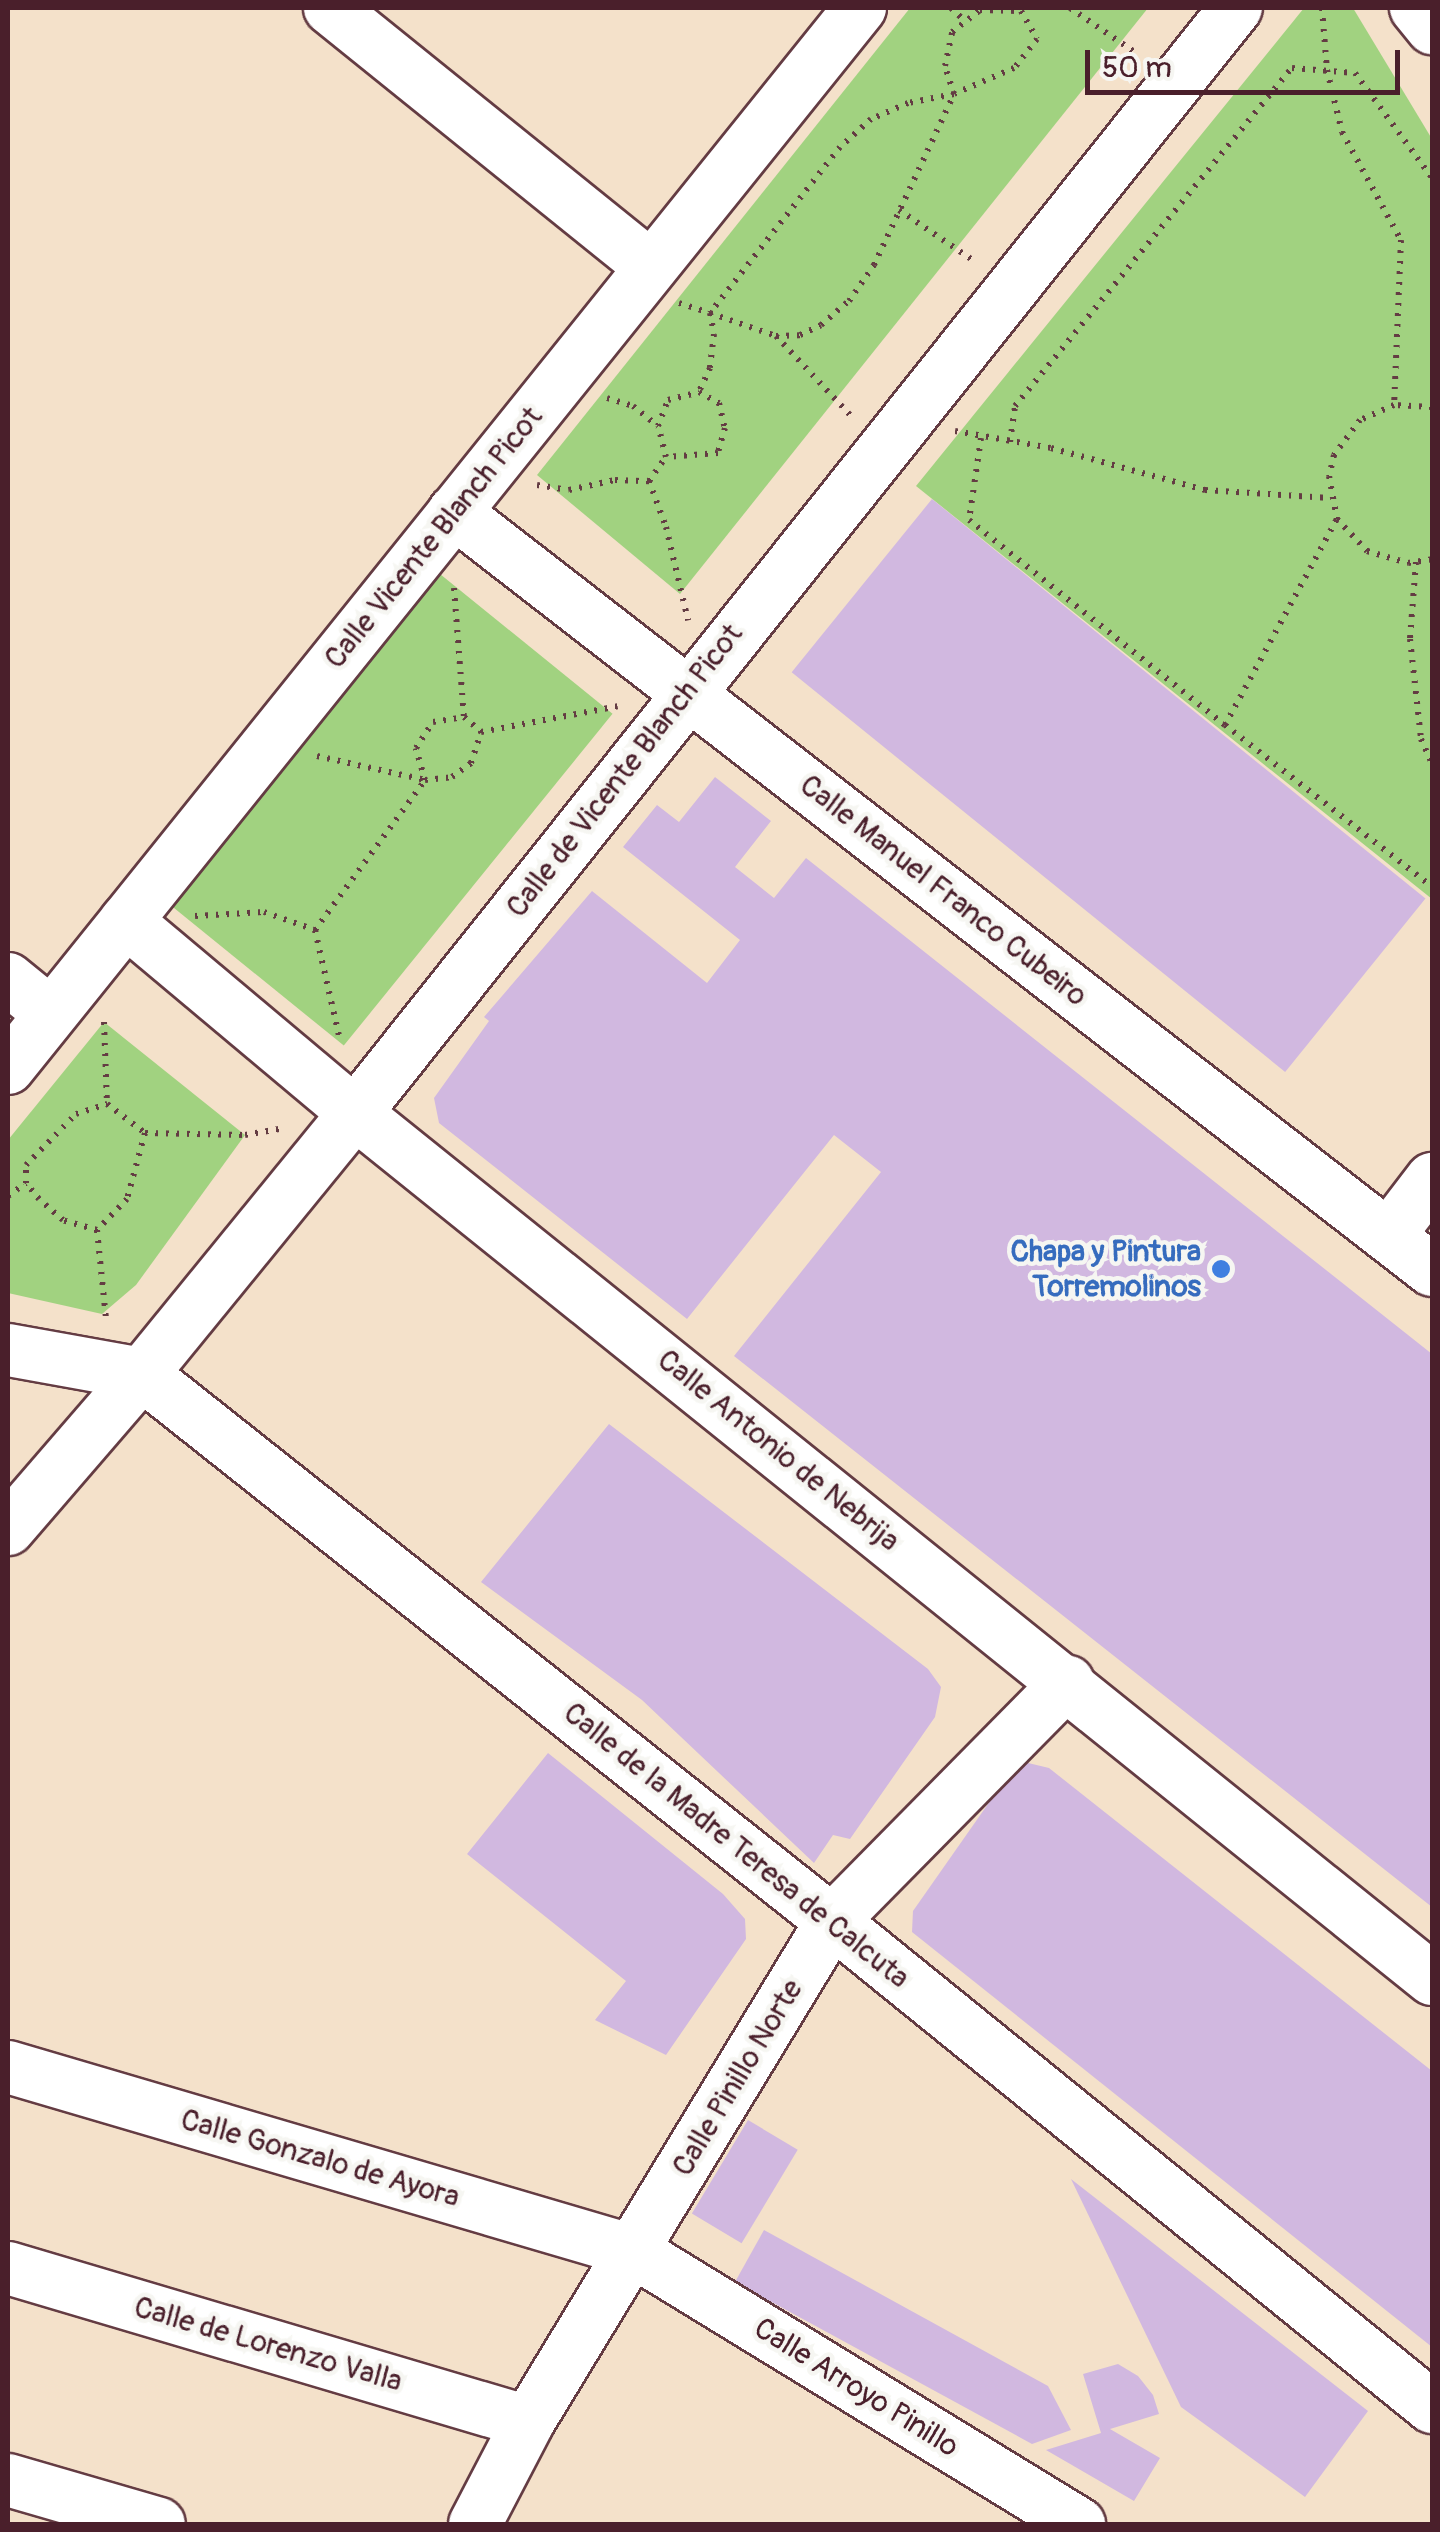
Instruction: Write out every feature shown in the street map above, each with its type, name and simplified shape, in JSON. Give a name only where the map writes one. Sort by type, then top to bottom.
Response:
[{"type":"street","points":[[330,8],[643,277]]},
{"type":"street","name":"Calle Vicente Blanch Picot","points":[[8,1068],[860,8]]},
{"type":"street","name":"Calle de Vicente Blanch Picot","points":[[8,1529],[142,1374],[355,1113],[1236,8]]},
{"type":"street","points":[[1416,8],[1432,28]]},
{"type":"street","name":"Calle Manuel Franco Cubeiro","points":[[468,495],[694,684],[1432,1270]]},
{"type":"street","name":"Calle Antonio de Nebrija","points":[[126,920],[355,1113],[1068,1682],[1432,1979]]},
{"type":"street","points":[[8,979],[51,1014]]},
{"type":"street","points":[[1389,1236],[1432,1179]]},
{"type":"street","name":"Calle de la Madre Teresa de Calcuta","points":[[8,1350],[142,1374],[832,1921],[1432,2407]]},
{"type":"street","name":"Calle Pinillo Norte","points":[[475,2524],[528,2422],[832,1921],[1068,1682]]},
{"type":"street","name":"Calle Gonzalo de Ayora","points":[[8,2067],[633,2251]]},
{"type":"street","name":"Calle Arroyo Pinillo","points":[[633,2251],[1079,2524]]},
{"type":"street","name":"Calle de Lorenzo Valla","points":[[8,2268],[528,2422]]},
{"type":"street","points":[[8,2480],[159,2524]]},
{"type":"path","points":[[951,8],[965,21]]},
{"type":"path","points":[[1070,8],[1177,81]]},
{"type":"path","points":[[1322,8],[1327,70],[1342,132],[1401,240],[1394,405]]},
{"type":"path","points":[[643,277],[710,313],[776,336],[800,335],[821,325],[848,301],[874,265],[954,94],[945,66],[952,32],[980,10],[1024,9],[1037,39],[1014,68],[954,94],[908,103],[861,128],[840,147],[710,313],[714,334],[710,368],[699,392]]},
{"type":"path","points":[[1010,442],[1014,406],[1292,68],[1355,73],[1432,178]]},
{"type":"path","points":[[899,210],[1012,287]]},
{"type":"path","points":[[776,336],[820,379],[880,452]]},
{"type":"path","points":[[560,380],[633,406],[658,426]]},
{"type":"path","points":[[648,481],[666,457],[718,453],[726,428],[719,403],[699,392],[668,400],[658,426],[666,457]]},
{"type":"path","points":[[920,403],[959,434],[1051,448],[1205,490],[1330,498]]},
{"type":"path","points":[[1432,407],[1394,405],[1360,420],[1344,435],[1334,454],[1330,498],[1337,518],[1367,551],[1386,560],[1432,559]]},
{"type":"path","points":[[981,438],[969,520],[1432,886]]},
{"type":"path","points":[[468,495],[569,490],[616,480],[648,481]]},
{"type":"path","points":[[482,732],[694,684],[666,527],[648,481]]},
{"type":"path","points":[[1225,725],[1337,518]]},
{"type":"path","points":[[1416,562],[1410,639],[1421,739],[1432,764]]},
{"type":"path","points":[[454,582],[464,717],[482,732]]},
{"type":"path","points":[[425,780],[416,748],[424,735],[433,722],[464,717]]},
{"type":"path","points":[[264,748],[344,760],[425,780],[452,777],[471,763],[482,732]]},
{"type":"path","points":[[341,1044],[315,930],[425,780]]},
{"type":"path","points":[[126,920],[264,912],[315,930]]},
{"type":"path","points":[[96,1230],[63,1220],[26,1183],[26,1165],[76,1114],[107,1104],[145,1132],[246,1135],[355,1113]]},
{"type":"path","points":[[142,1374],[102,1314],[96,1230],[128,1199],[145,1132]]},
{"type":"path","points":[[8,1196],[26,1183]]},
{"type":"green space","points":[[910,8],[1148,8],[680,594],[537,475]]},
{"type":"green space","points":[[1304,8],[1353,8],[1432,139],[1432,899],[916,486]]},
{"type":"green space","points":[[440,574],[613,714],[344,1046],[171,906]]},
{"type":"green space","points":[[104,1022],[245,1135],[136,1285],[102,1314],[8,1293],[8,1140]]},
{"type":"building","points":[[932,499],[1425,899],[1285,1072],[792,672]]},
{"type":"building","points":[[715,777],[771,821],[735,867],[774,898],[806,858],[1432,1354],[1432,1907],[734,1356],[881,1172],[834,1135],[687,1319],[439,1123],[434,1098],[489,1021],[484,1017],[592,891],[707,983],[740,940],[623,847],[657,805],[679,822]]},
{"type":"building","points":[[609,1424],[928,1669],[941,1687],[935,1717],[850,1839],[833,1835],[814,1863],[642,1700],[481,1582]]},
{"type":"building","points":[[548,1753],[723,1894],[745,1919],[746,1939],[666,2055],[595,2020],[626,1981],[467,1854]]},
{"type":"building","points":[[1024,1762],[1049,1768],[1432,2071],[1432,2347],[912,1932],[913,1911],[1009,1774]]},
{"type":"building","points":[[748,2120],[798,2150],[742,2243],[692,2213]]},
{"type":"building","points":[[1071,2179],[1368,2411],[1305,2497],[1181,2407]]},
{"type":"building","points":[[764,2230],[1048,2386],[1071,2430],[1032,2444],[735,2282]]},
{"type":"building","points":[[1118,2364],[1138,2376],[1153,2395],[1159,2414],[1110,2429],[1160,2458],[1134,2501],[1046,2450],[1101,2433],[1083,2374]]},
{"type":"place","name":"Chapa y Pintura Torremolinos","points":[[1221,1269]]}]
